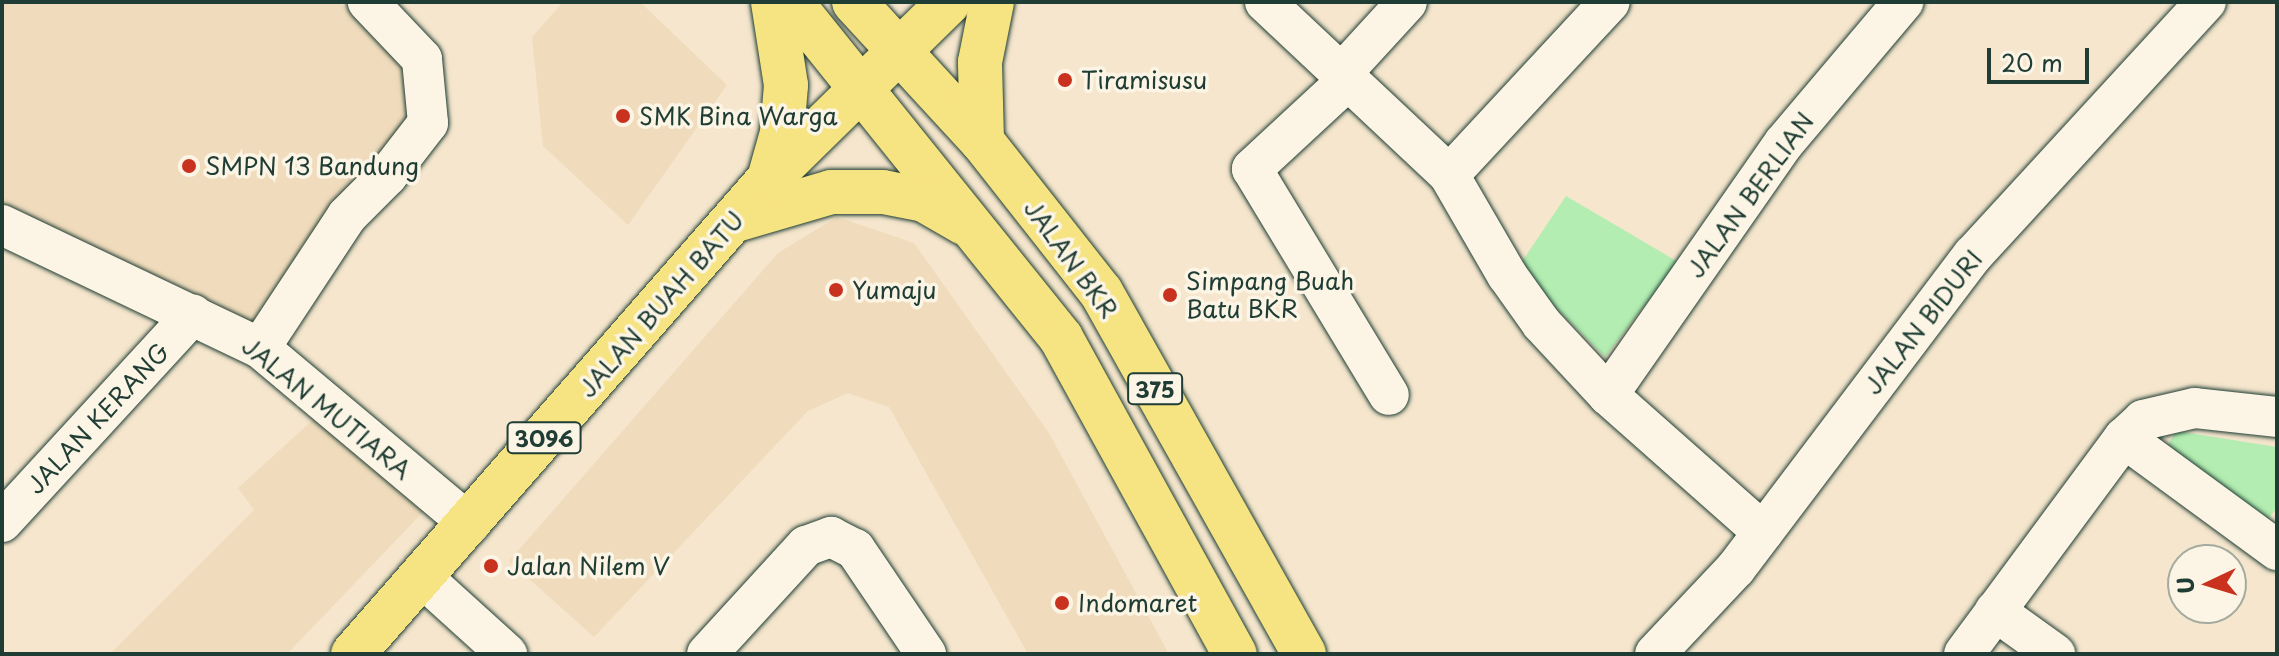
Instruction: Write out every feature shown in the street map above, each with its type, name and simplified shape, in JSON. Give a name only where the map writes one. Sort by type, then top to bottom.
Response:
[{"type":"main road","points":[[769,179],[782,133],[786,85],[773,2]]},
{"type":"main road","points":[[791,2],[856,79]]},
{"type":"main road","name":"JALAN BUAH BATU","points":[[353,654],[470,524],[856,79],[888,22],[949,2]]},
{"type":"main road","points":[[982,141],[980,62],[992,2]]},
{"type":"main road","name":"JALAN BKR","points":[[888,22],[1101,292],[1304,654]]},
{"type":"main road","name":"375","points":[[856,79],[1061,338],[1235,654]]},
{"type":"main road","points":[[734,221],[808,196],[883,192],[924,200],[973,228]]},
{"type":"street","points":[[260,348],[347,216],[387,176],[428,123],[422,59],[368,2]]},
{"type":"street","points":[[1265,2],[1449,175],[1507,275],[1542,324],[1608,395],[1763,532]]},
{"type":"street","points":[[1389,395],[1252,169],[1345,76],[1407,2]]},
{"type":"street","points":[[1449,175],[1610,2]]},
{"type":"street","name":"JALAN BERLIAN","points":[[1608,395],[1784,143],[1903,2]]},
{"type":"street","name":"JALAN BIDURI","points":[[1655,654],[1763,532],[1973,255],[2206,2]]},
{"type":"street","name":"JALAN MUTIARA","points":[[2,225],[260,348],[470,524]]},
{"type":"street","name":"JALAN KERANG","points":[[2,522],[193,314]]},
{"type":"street","points":[[1964,654],[2124,438],[2158,413],[2216,408],[2277,417]]},
{"type":"street","points":[[2124,438],[2277,550]]},
{"type":"street","points":[[707,654],[806,546],[831,537],[855,549],[926,654]]},
{"type":"street","points":[[422,577],[507,654]]},
{"type":"street","points":[[1995,611],[2055,654]]},
{"type":"shaded area","name":"SMPN 13 Bandung","points":[[2,2],[338,2],[411,61],[416,123],[255,334],[2,209]]},
{"type":"shaded area","name":"SMK Bina Warga","points":[[563,2],[640,2],[727,85],[628,225],[543,146],[532,37]]},
{"type":"shaded area","points":[[837,217],[914,243],[1049,433],[1169,654],[1028,654],[889,407],[848,393],[808,411],[594,637],[509,561],[778,253]]},
{"type":"shaded area","points":[[316,417],[425,510],[287,654],[110,654],[254,510],[238,488]]},
{"type":"green space","points":[[1566,196],[1678,262],[1605,357],[1517,269]]},
{"type":"green space","points":[[2176,431],[2277,447],[2277,508],[2261,527],[2163,454]]},
{"type":"place","name":"Tiramisusu","points":[[1065,80]]},
{"type":"place","name":"SMK Bina Warga","points":[[623,116]]},
{"type":"place","name":"SMPN 13 Bandung","points":[[189,166]]},
{"type":"place","name":"Yumaju","points":[[836,290]]},
{"type":"place","name":"Simpang Buah Batu BKR","points":[[1170,295]]},
{"type":"place","name":"Jalan Nilem V","points":[[491,566]]},
{"type":"place","name":"Indomaret","points":[[1062,603]]}]
